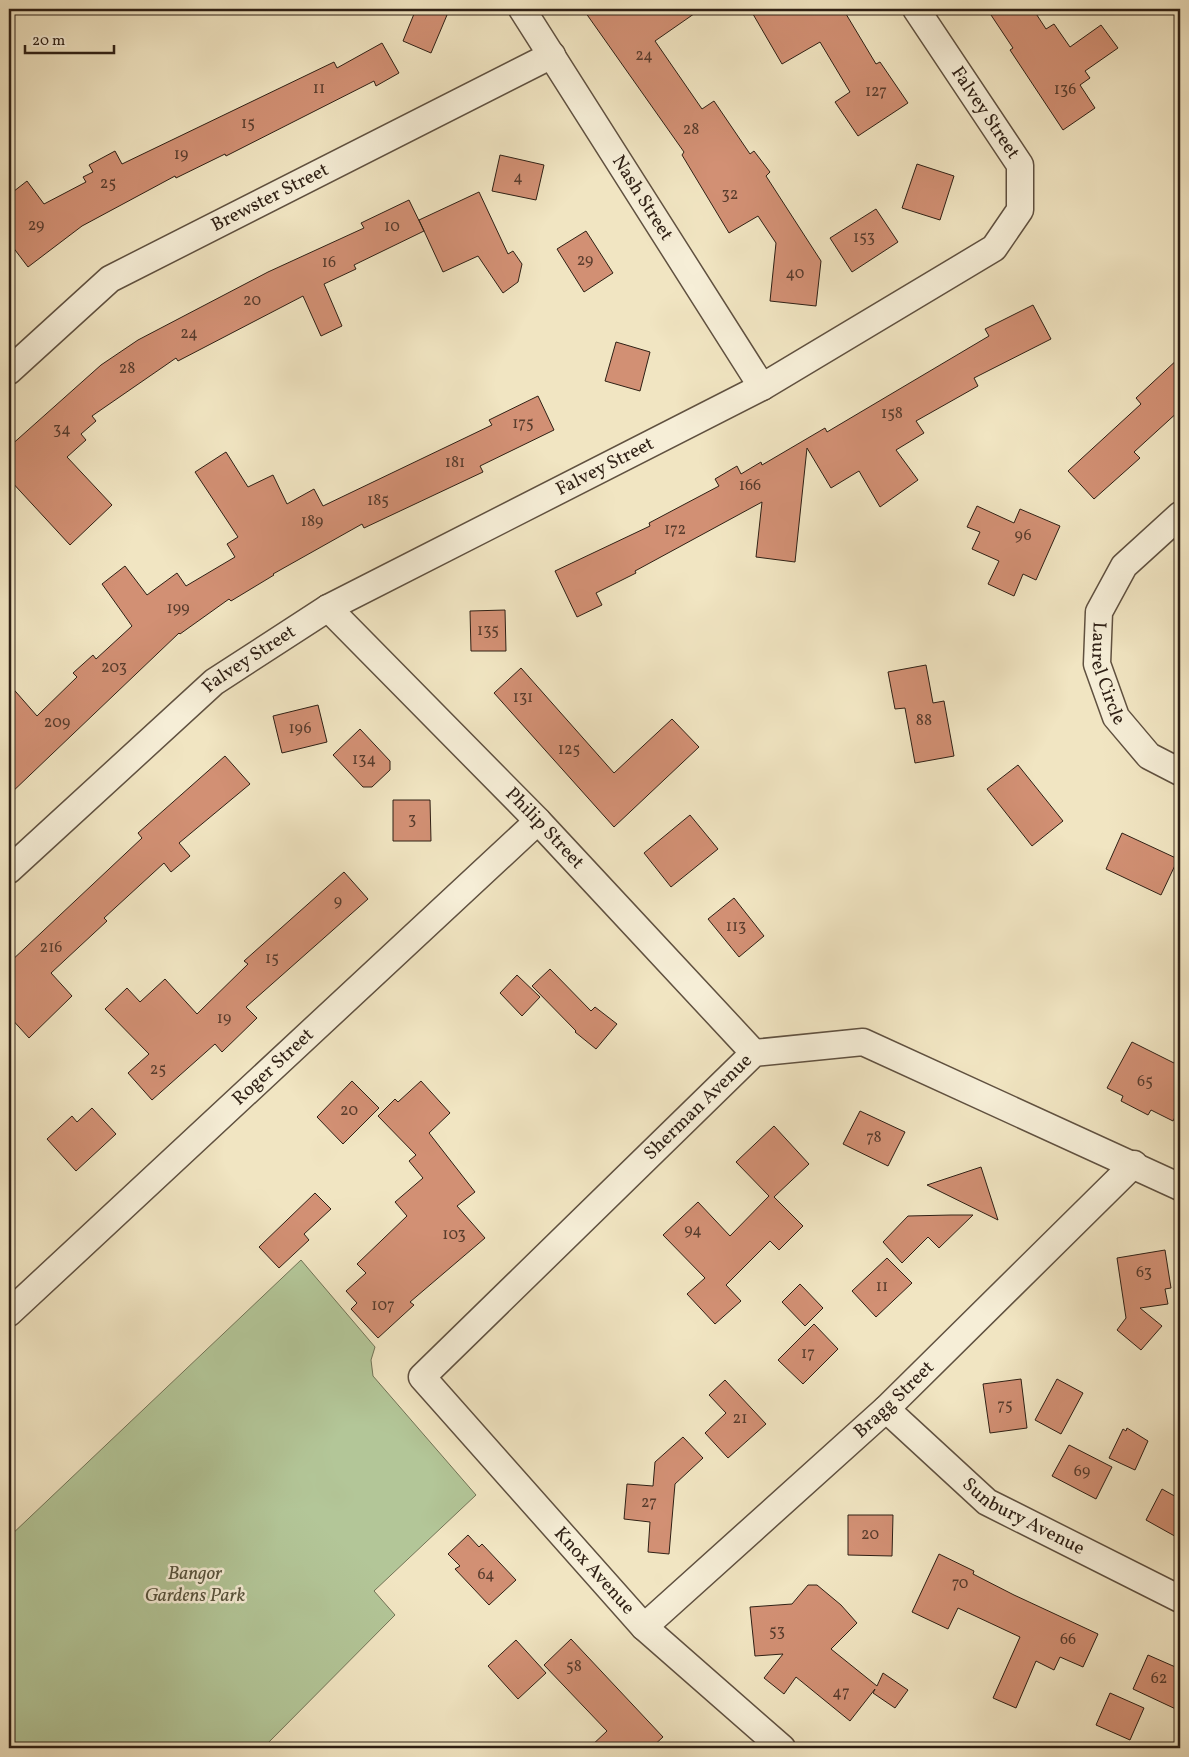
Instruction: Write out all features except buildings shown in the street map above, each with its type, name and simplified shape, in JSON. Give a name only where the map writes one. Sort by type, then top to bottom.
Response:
[{"type":"street","name":"Nash Street","points":[[522,9],[762,387]]},
{"type":"street","name":"Falvey Street","points":[[9,870],[214,682],[328,608],[762,387],[994,248],[1020,210],[1020,164],[916,9]]},
{"type":"street","name":"Brewster Street","points":[[9,371],[110,279],[552,55]]},
{"type":"street","name":"Laurel Circle","points":[[1180,515],[1124,566],[1099,612],[1097,664],[1116,717],[1149,756],[1180,772]]},
{"type":"street","name":"Philip Street","points":[[328,608],[538,821],[754,1053]]},
{"type":"street","name":"Roger Street","points":[[9,1313],[538,821]]},
{"type":"street","name":"Sherman Avenue","points":[[422,1377],[754,1053],[863,1042],[1180,1186]]},
{"type":"street","name":"Bragg Street","points":[[644,1627],[886,1409],[1134,1164]]},
{"type":"street","name":"Knox Avenue","points":[[422,1377],[644,1627],[782,1748]]},
{"type":"street","name":"Sunbury Avenue","points":[[886,1409],[987,1502],[1180,1599]]},
{"type":"green space","name":"Bangor Gardens Park","points":[[301,1260],[375,1347],[371,1360],[373,1376],[476,1495],[374,1591],[395,1615],[263,1748],[9,1748],[9,1537]]}]
